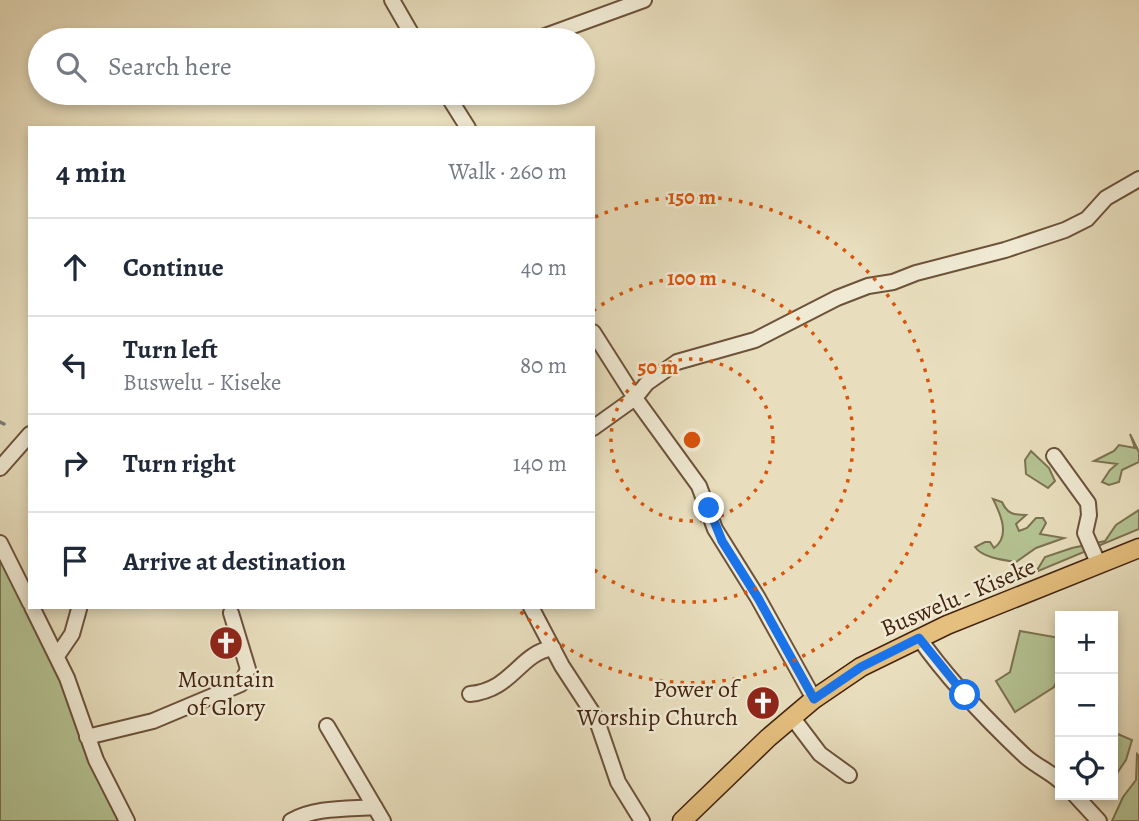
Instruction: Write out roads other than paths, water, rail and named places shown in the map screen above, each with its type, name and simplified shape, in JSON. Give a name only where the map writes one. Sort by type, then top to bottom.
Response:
[{"type":"main road","name":"Buswelu - Kiseke","points":[[682,821],[814,699],[861,667],[919,638],[1139,548]]},
{"type":"street","points":[[392,0],[408,28]]},
{"type":"street","points":[[567,28],[644,0]]},
{"type":"street","points":[[453,105],[464,126]]},
{"type":"street","points":[[595,427],[635,398],[647,383],[677,362],[755,340],[837,298],[868,286],[893,282],[935,267],[1004,250],[1077,225],[1087,219],[1119,188],[1139,179]]},
{"type":"street","points":[[595,335],[635,398],[699,485],[722,541],[758,598],[814,699]]},
{"type":"street","points":[[0,468],[28,436]]},
{"type":"street","points":[[1054,456],[1088,503],[1089,515],[1085,533],[1098,565]]},
{"type":"street","points":[[0,542],[28,599]]},
{"type":"street","points":[[33,609],[57,656],[96,760],[127,821]]},
{"type":"street","points":[[57,656],[74,629],[79,609]]},
{"type":"street","points":[[532,609],[596,718],[618,782],[642,821]]},
{"type":"street","points":[[87,737],[153,721],[241,684],[248,669],[231,613]]},
{"type":"street","points":[[919,638],[965,695],[1018,749],[1032,762],[1055,776]]},
{"type":"street","points":[[470,694],[489,691],[499,686],[534,656],[553,648]]},
{"type":"street","points":[[792,718],[820,754],[849,775]]},
{"type":"street","points":[[327,726],[383,821]]},
{"type":"street","points":[[1080,800],[1099,821]]},
{"type":"street","points":[[291,821],[300,816],[329,811],[375,807]]},
{"type":"waterway","points":[[0,422],[4,424]]},
{"type":"place","name":"Mountain of Glory","points":[[226,643]]},
{"type":"place","name":"Power of Worship Church","points":[[763,703]]}]
